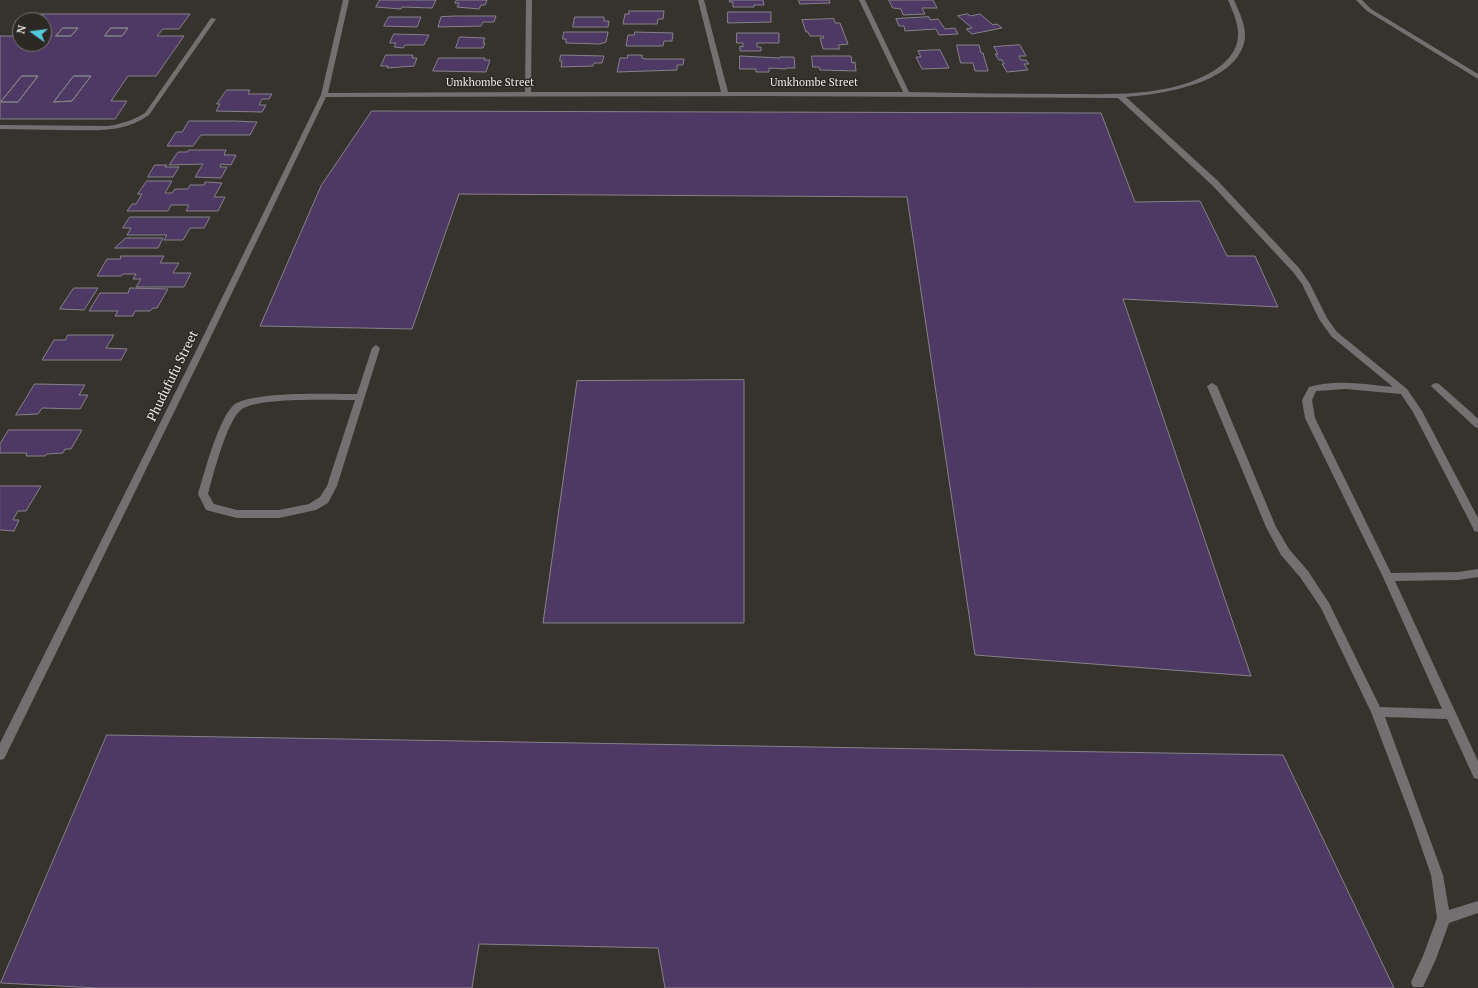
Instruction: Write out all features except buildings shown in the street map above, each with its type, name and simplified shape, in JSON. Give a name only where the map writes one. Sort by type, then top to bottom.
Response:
[{"type":"street","name":"Phudufufu Street","points":[[0,755],[324,95],[346,0]]},
{"type":"street","points":[[528,94],[529,0]]},
{"type":"street","points":[[701,0],[725,94]]},
{"type":"street","points":[[862,0],[907,94]]},
{"type":"street","name":"Umkhombe Street","points":[[324,95],[1119,95],[1172,89],[1196,82],[1216,72],[1231,60],[1241,44],[1242,30],[1231,0]]},
{"type":"street","points":[[1359,0],[1369,10],[1478,77]]},
{"type":"street","points":[[0,127],[108,128],[124,126],[138,121],[147,114],[213,19]]},
{"type":"street","points":[[1119,95],[1215,183],[1296,270],[1306,284],[1323,319],[1334,334],[1404,391],[1478,528]]},
{"type":"street","points":[[359,397],[250,401],[238,407],[230,417],[208,475],[203,494],[210,506],[237,514],[279,514],[312,508],[324,500],[332,486],[359,397],[376,348]]},
{"type":"street","points":[[1212,386],[1284,552],[1304,574],[1325,606],[1377,712],[1418,820],[1437,875],[1444,918],[1429,959],[1418,982]]},
{"type":"street","points":[[1404,391],[1369,387],[1327,386],[1312,389],[1307,400],[1310,418],[1388,577],[1478,774]]},
{"type":"street","points":[[1436,386],[1470,416],[1478,426]]},
{"type":"street","points":[[1388,577],[1458,576],[1478,573]]},
{"type":"street","points":[[1377,712],[1450,714]]},
{"type":"street","points":[[1444,918],[1478,907]]}]
